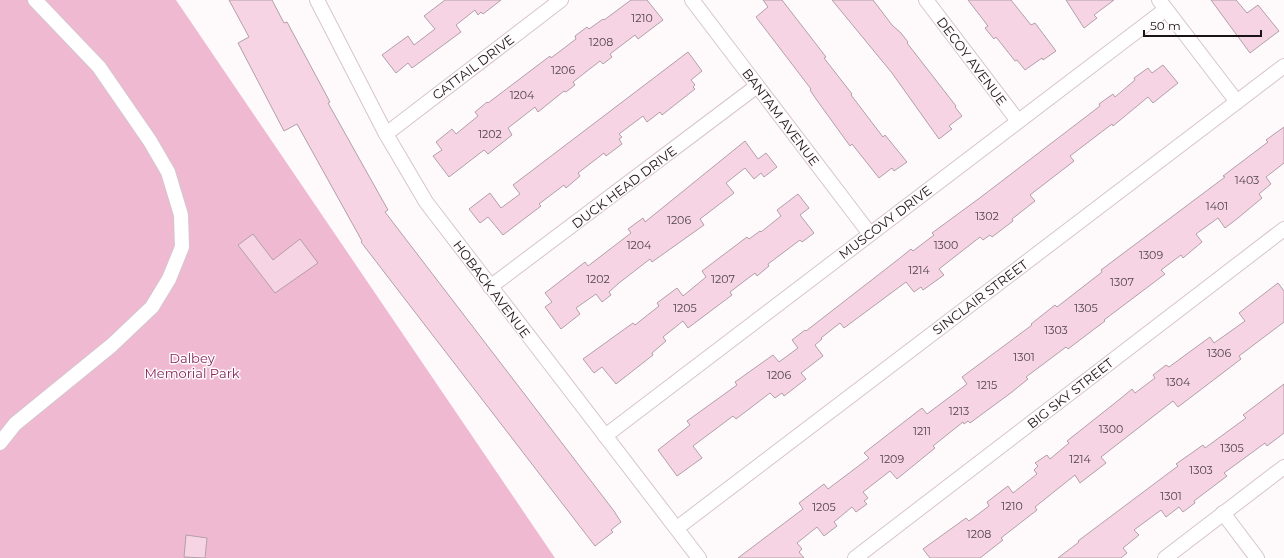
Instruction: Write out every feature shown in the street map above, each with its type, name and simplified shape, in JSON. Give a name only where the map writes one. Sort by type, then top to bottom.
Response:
[{"type":"street","points":[[0,443],[15,424],[112,345],[152,307],[169,279],[182,247],[181,215],[168,172],[99,67],[35,0]]},
{"type":"street","name":"HOBACK AVENUE","points":[[317,0],[386,134],[426,202],[699,558]]},
{"type":"street","name":"CATTAIL DRIVE","points":[[386,134],[561,0]]},
{"type":"street","name":"BANTAM AVENUE","points":[[692,0],[870,234]]},
{"type":"street","name":"DECOY AVENUE","points":[[926,0],[1018,121]]},
{"type":"street","points":[[1162,4],[1237,102]]},
{"type":"street","name":"MUSCOVY DRIVE","points":[[605,436],[1018,121],[1162,4]]},
{"type":"street","name":"SINCLAIR STREET","points":[[677,528],[1284,66]]},
{"type":"street","name":"DUCK HEAD DRIVE","points":[[490,287],[757,86]]},
{"type":"street","name":"BIG SKY STREET","points":[[855,558],[1284,229]]},
{"type":"street","points":[[1165,558],[1284,467]]},
{"type":"street","points":[[1223,513],[1258,558]]},
{"type":"green space","name":"Dalbey Memorial Park","points":[[0,0],[176,0],[555,558],[0,558]]},
{"type":"building","points":[[229,0],[272,0],[284,23],[287,22],[330,102],[328,103],[388,210],[385,212],[621,522],[611,530],[613,532],[595,546],[361,242],[362,241],[297,124],[284,131],[238,43],[249,37]]},
{"type":"building","points":[[445,0],[501,0],[483,14],[481,12],[478,15],[475,10],[456,25],[461,32],[412,68],[408,63],[396,73],[382,55],[408,36],[414,45],[435,29],[424,16]]},
{"type":"building","points":[[631,0],[647,0],[663,20],[638,39],[635,35],[610,54],[612,57],[603,64],[600,61],[573,82],[575,85],[566,92],[564,91],[538,112],[535,107],[508,128],[512,135],[488,154],[484,150],[449,177],[433,156],[442,150],[436,142],[452,129],[456,134],[478,116],[475,112],[487,102],[488,103],[550,56],[551,58],[576,39],[575,36],[587,27],[589,29],[603,19],[604,20]]},
{"type":"building","points":[[763,0],[782,0],[826,57],[824,58],[883,137],[885,135],[907,162],[894,171],[892,168],[879,178],[852,144],[850,146],[816,99],[810,90],[811,89],[756,17],[768,7]]},
{"type":"building","points":[[832,0],[873,0],[892,25],[901,33],[908,42],[907,43],[956,106],[955,107],[962,116],[949,126],[952,129],[939,139],[892,73]]},
{"type":"building","points":[[968,0],[1011,0],[1031,25],[1035,23],[1056,51],[1043,60],[1042,58],[1025,70],[1017,60],[1015,61],[996,37],[994,39],[985,28],[988,26]]},
{"type":"building","points":[[1066,0],[1114,0],[1094,15],[1097,18],[1084,28]]},
{"type":"building","points":[[1211,0],[1236,0],[1247,13],[1258,5],[1279,31],[1250,53]]},
{"type":"building","points":[[688,52],[702,71],[691,80],[695,85],[693,87],[695,89],[662,115],[660,112],[647,122],[643,116],[619,134],[622,137],[619,139],[622,144],[606,156],[604,153],[578,173],[580,176],[566,188],[564,185],[539,204],[541,206],[503,235],[488,217],[480,223],[469,209],[490,193],[501,208],[520,194],[513,185]]},
{"type":"building","points":[[1163,65],[1178,83],[1153,103],[1148,97],[1113,126],[1112,124],[1070,156],[1074,161],[1030,195],[1035,201],[1012,219],[1013,221],[992,237],[990,235],[983,240],[980,237],[939,269],[944,275],[923,290],[921,287],[914,292],[906,282],[844,328],[840,323],[821,338],[822,339],[815,345],[823,356],[801,373],[806,379],[784,396],[782,393],[775,398],[770,393],[736,419],[733,416],[693,446],[702,458],[677,476],[658,450],[690,425],[687,421],[737,385],[735,382],[773,355],[779,362],[798,348],[792,340],[805,330],[806,331],[911,249],[913,251],[934,235],[932,233],[1100,106],[1099,104],[1113,94],[1115,97],[1135,80],[1134,78],[1148,68],[1152,73]]},
{"type":"building","points":[[1284,127],[1284,163],[1266,177],[1271,184],[1259,194],[1262,198],[1238,218],[1225,228],[1218,218],[1196,234],[1202,242],[1183,258],[1181,255],[1161,270],[1165,274],[1104,320],[1105,321],[1068,349],[1066,347],[1026,377],[1028,379],[970,423],[968,421],[964,424],[963,422],[933,446],[935,448],[897,479],[890,471],[863,492],[868,498],[864,501],[867,504],[856,512],[852,507],[834,522],[837,526],[824,536],[817,527],[797,543],[802,549],[799,552],[804,558],[738,558],[803,509],[799,503],[824,484],[828,489],[869,458],[864,453],[922,408],[927,414],[967,384],[962,377],[1032,325],[1031,324],[1055,305],[1057,307],[1102,272],[1101,270],[1225,177],[1223,176],[1268,142],[1266,140]]},
{"type":"building","points":[[745,141],[758,159],[766,153],[777,167],[764,177],[761,173],[754,179],[745,168],[726,183],[734,193],[700,219],[704,225],[652,262],[650,259],[619,283],[609,292],[611,295],[602,302],[596,294],[576,308],[580,314],[561,329],[545,307],[552,302],[545,293],[585,262],[588,266],[631,233],[628,229],[643,218],[645,222]]},
{"type":"building","points":[[798,194],[809,208],[800,215],[814,233],[802,242],[800,240],[768,264],[769,266],[757,276],[755,273],[730,292],[732,295],[688,328],[683,321],[663,337],[666,341],[652,353],[653,355],[616,384],[602,367],[594,373],[583,359],[633,323],[635,325],[659,306],[657,303],[677,288],[683,296],[706,277],[702,271],[747,237],[749,239],[760,231],[761,232],[781,216],[777,210]]},
{"type":"building","points":[[253,234],[273,260],[300,239],[318,263],[275,293],[238,245]]},
{"type":"building","points":[[1278,283],[1284,291],[1284,322],[1239,356],[1241,359],[1178,407],[1173,401],[1101,457],[1106,463],[1080,483],[1075,475],[1035,507],[1037,510],[1001,538],[1003,540],[980,558],[930,558],[923,549],[966,518],[969,521],[989,506],[987,502],[1008,486],[1013,493],[1037,474],[1034,470],[1038,466],[1035,463],[1047,455],[1050,459],[1069,443],[1067,441],[1132,389],[1135,393],[1155,378],[1153,375],[1166,365],[1169,367],[1210,337],[1214,343],[1245,321],[1239,313]]},
{"type":"building","points":[[1284,384],[1284,433],[1267,446],[1265,443],[1224,473],[1227,476],[1194,501],[1195,503],[1183,512],[1179,507],[1166,517],[1161,510],[1134,530],[1139,535],[1123,548],[1127,553],[1121,558],[1058,558],[1079,542],[1078,541],[1178,466],[1176,464],[1203,445],[1205,448],[1246,418],[1243,415]]},
{"type":"building","points":[[186,535],[207,538],[205,558],[184,557]]}]
